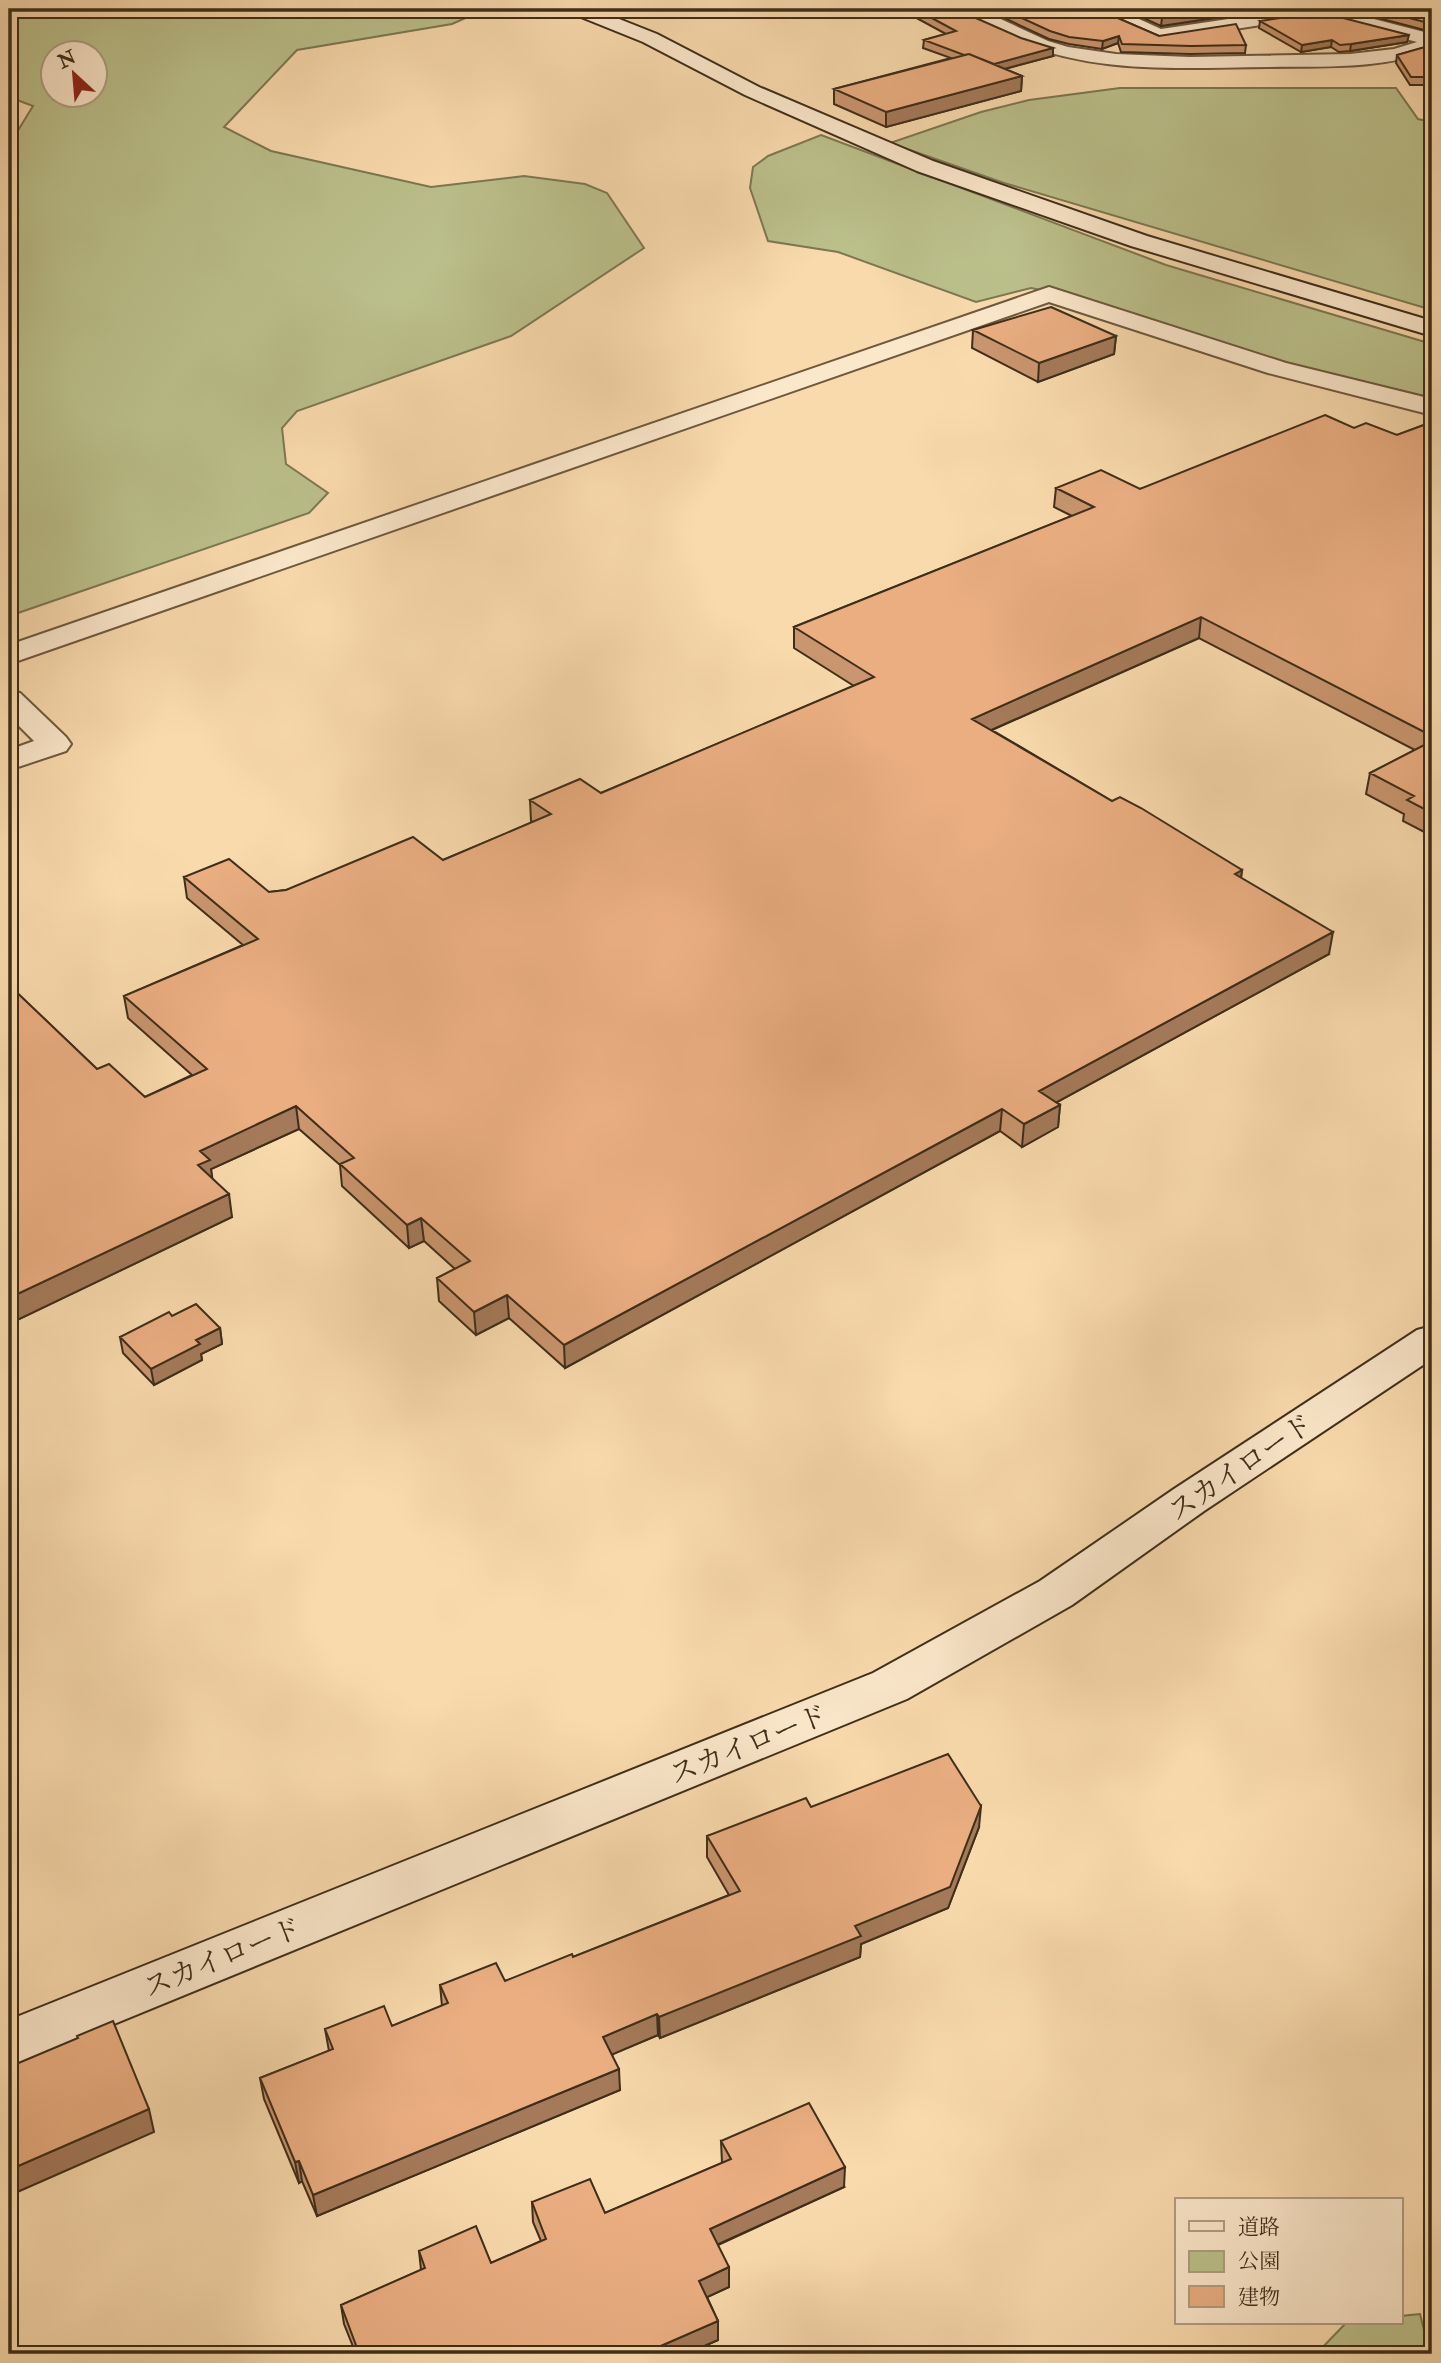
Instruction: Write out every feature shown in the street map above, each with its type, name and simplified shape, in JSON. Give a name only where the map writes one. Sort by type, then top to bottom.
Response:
[{"type":"street","points":[[578,9],[650,38],[752,91],[936,170],[1139,241],[1432,329]]},
{"type":"street","points":[[1102,9],[1159,35],[1316,10],[1432,42]]},
{"type":"street","points":[[973,13],[1012,11]]},
{"type":"street","points":[[973,13],[1037,44],[1104,59],[1175,63],[1360,58],[1403,52],[1432,42]]},
{"type":"street","points":[[1159,35],[1175,63]]},
{"type":"street","points":[[9,655],[1049,295],[1277,368],[1432,407]]},
{"type":"street","points":[[9,699],[55,744],[9,761]]},
{"type":"street","name":"スカイロード","points":[[9,2044],[890,1686],[1056,1593],[1189,1500],[1432,1340]]},
{"type":"green space","points":[[9,9],[486,9],[452,24],[297,50],[224,127],[271,151],[431,187],[524,176],[585,184],[607,193],[644,248],[511,336],[297,411],[282,428],[286,464],[328,493],[309,513],[9,616],[9,145],[33,106],[9,97]]},
{"type":"green space","points":[[1120,88],[1396,88],[1418,119],[1432,122],[1432,310],[1004,183],[890,143],[981,112],[1029,100]]},
{"type":"green space","points":[[821,135],[1166,265],[1432,344],[1432,398],[1282,362],[1066,295],[1031,288],[976,302],[838,252],[768,241],[750,188],[753,167],[768,156]]},
{"type":"green space","points":[[1420,2314],[1430,2354],[1316,2354],[1345,2324],[1402,2324],[1402,2316]]},
{"type":"building","points":[[915,9],[960,9],[1021,38],[1053,48],[994,64],[924,40],[956,31]]},
{"type":"building","points":[[1002,9],[1097,9],[1159,36],[1236,24],[1246,45],[1122,44],[1119,36],[1103,41],[1069,37]]},
{"type":"building","points":[[1141,9],[1228,9],[1162,18]]},
{"type":"building","points":[[1375,9],[1432,9],[1432,24]]},
{"type":"building","points":[[1320,12],[1409,35],[1351,44],[1340,45],[1332,40],[1302,45],[1260,21]]},
{"type":"building","points":[[1432,45],[1432,77],[1411,77],[1397,55]]},
{"type":"building","points":[[969,54],[1022,76],[886,112],[834,89]]},
{"type":"building","points":[[1051,307],[1116,336],[1039,363],[973,330]]},
{"type":"building","points":[[1325,415],[1354,428],[1366,423],[1397,435],[1432,422],[1432,736],[1201,617],[972,719],[1112,801],[1120,797],[1141,808],[1242,870],[1235,874],[1333,932],[1039,1091],[1060,1105],[1024,1124],[1002,1109],[564,1345],[507,1295],[474,1312],[437,1278],[470,1261],[421,1218],[407,1225],[340,1164],[354,1158],[296,1106],[200,1151],[210,1160],[198,1165],[229,1194],[9,1298],[9,985],[97,1069],[109,1064],[145,1097],[207,1069],[124,996],[258,939],[184,877],[229,859],[269,892],[286,890],[413,837],[443,860],[551,814],[530,800],[580,779],[601,793],[874,677],[794,627],[1094,507],[1056,488],[1101,470],[1140,489]]},
{"type":"building","points":[[1432,741],[1432,813],[1407,800],[1414,796],[1370,773]]},
{"type":"building","points":[[196,1304],[220,1328],[196,1340],[200,1344],[151,1369],[120,1337],[169,1312],[172,1316]]},
{"type":"building","points":[[948,1754],[981,1806],[950,1887],[855,1926],[861,1936],[603,2037],[619,2069],[313,2195],[299,2161],[295,2162],[260,2078],[333,2049],[325,2029],[384,2006],[392,2026],[448,2003],[440,1985],[496,1963],[505,1981],[740,1891],[707,1836],[806,1798],[811,1807]]},
{"type":"building","points":[[113,2021],[149,2109],[9,2170],[9,2067]]},
{"type":"building","points":[[809,2103],[845,2167],[710,2229],[729,2267],[699,2281],[718,2321],[649,2351],[650,2354],[343,2354],[357,2348],[341,2305],[425,2268],[419,2251],[476,2226],[491,2263],[546,2239],[532,2202],[590,2179],[605,2213],[731,2159],[721,2141]]}]
